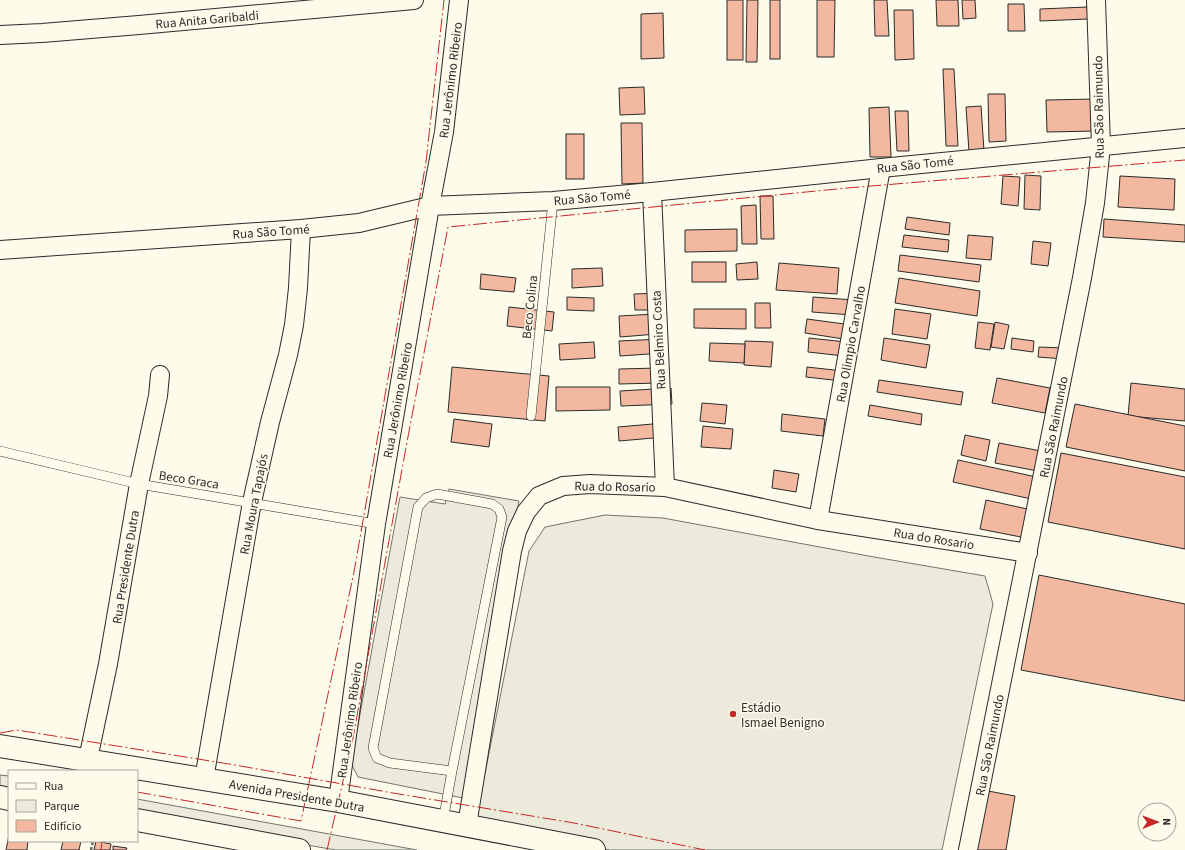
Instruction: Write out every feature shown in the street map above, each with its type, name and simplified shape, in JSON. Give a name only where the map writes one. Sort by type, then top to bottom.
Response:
[{"type":"street","name":"Rua Anita Garibaldi","points":[[0,35],[139,26],[414,0]]},
{"type":"street","name":"Rua Jerônimo Ribeiro","points":[[338,801],[376,524],[444,132],[459,0]]},
{"type":"street","name":"Rua São Raimundo","points":[[968,850],[1082,278],[1095,204],[1101,146],[1096,0]]},
{"type":"street","name":"Rua São Tomé","points":[[0,250],[301,229],[358,222],[430,206],[553,201],[1185,138]]},
{"type":"street","name":"Rua Olimpio Carvalho","points":[[818,520],[881,168]]},
{"type":"street","name":"Rua Belmiro Costa","points":[[652,192],[665,487]]},
{"type":"street","name":"Rua Moura Tapajós","points":[[204,779],[252,502],[270,422],[288,355],[294,324],[298,288],[301,229]]},
{"type":"street","name":"Rua Presidente Dutra","points":[[88,759],[110,657],[139,484],[158,396],[160,375]]},
{"type":"street","name":"Rua do Rosario","points":[[467,826],[512,551],[517,531],[526,512],[539,496],[563,486],[590,484],[665,487],[818,520],[1028,552]]},
{"type":"street","name":"Avenida Presidente Dutra","points":[[0,746],[88,759],[338,801],[594,850]]},
{"type":"street","points":[[138,820],[299,850]]},
{"type":"lane","name":"Beco Colina","points":[[531,416],[553,201]]},
{"type":"lane","name":"Beco Graca","points":[[0,451],[139,484],[376,524]]},
{"type":"lane","points":[[443,821],[502,517],[499,510],[492,504],[437,494],[426,498],[418,507],[373,748],[377,758],[390,763],[452,771]]},
{"type":"green space","name":"Estádio Ismael Benigno","points":[[605,515],[663,518],[985,576],[993,604],[942,850],[610,850],[475,824],[529,551],[545,527]]},
{"type":"green space","points":[[0,775],[8,776],[8,795],[0,794]]},
{"type":"green space","points":[[138,799],[417,850],[336,850],[138,816]]},
{"type":"shaded area","points":[[449,489],[519,501],[463,798],[358,777],[351,763],[400,497],[445,504]]},
{"type":"building","points":[[727,0],[743,0],[743,60],[727,60]]},
{"type":"building","points":[[747,0],[758,0],[757,62],[746,62]]},
{"type":"building","points":[[770,0],[780,0],[780,59],[770,59]]},
{"type":"building","points":[[817,0],[835,0],[834,57],[817,57]]},
{"type":"building","points":[[874,0],[887,0],[889,36],[875,36]]},
{"type":"building","points":[[936,0],[958,0],[959,26],[937,26]]},
{"type":"building","points":[[962,0],[975,0],[976,18],[963,19]]},
{"type":"building","points":[[1008,4],[1024,4],[1025,31],[1008,31]]},
{"type":"building","points":[[1087,7],[1088,19],[1040,21],[1040,9]]},
{"type":"building","points":[[894,10],[913,10],[914,59],[895,60]]},
{"type":"building","points":[[663,13],[664,58],[641,59],[641,14]]},
{"type":"building","points":[[943,69],[954,69],[958,146],[946,146]]},
{"type":"building","points":[[644,87],[645,114],[620,115],[619,88]]},
{"type":"building","points":[[988,94],[1005,94],[1006,141],[989,142]]},
{"type":"building","points":[[1096,99],[1097,131],[1047,132],[1046,100]]},
{"type":"building","points":[[981,106],[984,151],[969,152],[966,107]]},
{"type":"building","points":[[889,107],[891,157],[870,157],[869,108]]},
{"type":"building","points":[[895,111],[908,111],[909,151],[897,151]]},
{"type":"building","points":[[621,123],[642,123],[643,183],[622,184]]},
{"type":"building","points":[[566,134],[584,134],[584,179],[566,179]]},
{"type":"building","points":[[1025,175],[1041,176],[1040,210],[1024,209]]},
{"type":"building","points":[[1003,176],[1020,177],[1018,206],[1001,204]]},
{"type":"building","points":[[1120,176],[1175,179],[1174,210],[1118,207]]},
{"type":"building","points":[[760,196],[773,196],[774,239],[761,239]]},
{"type":"building","points":[[756,205],[757,244],[742,244],[741,206]]},
{"type":"building","points":[[907,217],[950,223],[949,235],[905,229]]},
{"type":"building","points":[[1104,219],[1185,225],[1185,242],[1103,237]]},
{"type":"building","points":[[737,229],[737,251],[685,252],[685,230]]},
{"type":"building","points":[[904,235],[949,240],[948,252],[902,247]]},
{"type":"building","points":[[968,235],[993,237],[991,260],[966,258]]},
{"type":"building","points":[[1033,241],[1051,243],[1048,266],[1031,264]]},
{"type":"building","points":[[900,255],[981,265],[979,282],[898,271]]},
{"type":"building","points":[[692,262],[726,262],[726,282],[692,282]]},
{"type":"building","points":[[757,262],[758,279],[737,280],[736,264]]},
{"type":"building","points":[[779,263],[839,268],[837,294],[776,290]]},
{"type":"building","points":[[602,268],[603,286],[572,288],[572,269]]},
{"type":"building","points":[[481,274],[516,278],[514,292],[480,289]]},
{"type":"building","points":[[899,278],[980,291],[977,316],[895,303]]},
{"type":"building","points":[[661,293],[662,310],[635,310],[634,294]]},
{"type":"building","points":[[567,297],[594,298],[594,311],[567,310]]},
{"type":"building","points":[[813,297],[854,300],[852,315],[812,312]]},
{"type":"building","points":[[755,303],[770,303],[771,328],[755,328]]},
{"type":"building","points":[[509,307],[554,312],[552,331],[507,326]]},
{"type":"building","points":[[694,309],[746,309],[746,329],[694,328]]},
{"type":"building","points":[[895,309],[931,314],[927,339],[892,334]]},
{"type":"building","points":[[656,314],[657,334],[620,337],[619,316]]},
{"type":"building","points":[[807,319],[852,325],[850,340],[805,333]]},
{"type":"building","points":[[978,322],[994,324],[990,350],[975,348]]},
{"type":"building","points":[[995,322],[1009,325],[1004,349],[991,347]]},
{"type":"building","points":[[809,338],[846,342],[844,356],[808,352]]},
{"type":"building","points":[[884,338],[930,345],[926,368],[881,360]]},
{"type":"building","points":[[1012,338],[1034,341],[1033,352],[1011,349]]},
{"type":"building","points":[[662,339],[663,353],[620,356],[619,341]]},
{"type":"building","points":[[745,341],[773,342],[771,367],[744,365]]},
{"type":"building","points":[[594,342],[595,358],[560,360],[559,344]]},
{"type":"building","points":[[710,343],[745,344],[744,363],[709,361]]},
{"type":"building","points":[[1039,347],[1064,348],[1064,359],[1038,357]]},
{"type":"building","points":[[452,367],[549,376],[545,421],[448,412]]},
{"type":"building","points":[[807,367],[843,371],[842,381],[806,377]]},
{"type":"building","points":[[659,368],[660,383],[619,384],[619,369]]},
{"type":"building","points":[[997,378],[1050,388],[1045,413],[992,403]]},
{"type":"building","points":[[879,380],[963,392],[961,405],[877,392]]},
{"type":"building","points":[[1131,383],[1185,389],[1185,421],[1128,416]]},
{"type":"building","points":[[556,387],[610,387],[610,410],[556,411]]},
{"type":"building","points":[[671,388],[672,404],[621,406],[620,391]]},
{"type":"building","points":[[702,403],[727,405],[725,424],[700,421]]},
{"type":"building","points":[[1075,404],[1185,426],[1185,471],[1066,447]]},
{"type":"building","points":[[870,405],[922,414],[921,425],[868,416]]},
{"type":"building","points":[[782,414],[825,419],[823,436],[781,431]]},
{"type":"building","points":[[454,419],[492,424],[489,447],[451,442]]},
{"type":"building","points":[[664,423],[665,437],[619,441],[618,427]]},
{"type":"building","points":[[703,426],[733,429],[731,449],[701,447]]},
{"type":"building","points":[[965,435],[990,440],[986,461],[961,455]]},
{"type":"building","points":[[999,443],[1041,451],[1038,471],[995,463]]},
{"type":"building","points":[[1061,453],[1185,477],[1185,549],[1048,522]]},
{"type":"building","points":[[958,460],[1041,478],[1036,500],[953,482]]},
{"type":"building","points":[[774,470],[799,474],[796,492],[772,488]]},
{"type":"building","points":[[986,500],[1032,510],[1026,538],[980,529]]},
{"type":"building","points":[[1039,575],[1185,604],[1185,701],[1021,670]]},
{"type":"building","points":[[988,791],[1015,796],[1006,850],[977,850]]},
{"type":"building","points":[[8,840],[8,842],[28,842],[27,850],[6,850]]},
{"type":"building","points":[[63,842],[81,842],[79,850],[61,850]]},
{"type":"building","points":[[96,842],[111,844],[110,850],[94,850]]},
{"type":"building","points":[[113,846],[127,848],[126,850],[113,850]]},
{"type":"power","points":[[138,792],[301,821],[354,572],[426,162],[444,0]]},
{"type":"power","points":[[327,850],[353,738],[448,227],[847,188],[1185,160]]},
{"type":"power","points":[[0,733],[17,730],[229,764],[574,823],[705,850]]},
{"type":"power","points":[[101,850],[102,842]]},
{"type":"place","name":"Estádio Ismael Benigno","points":[[733,714]]}]
